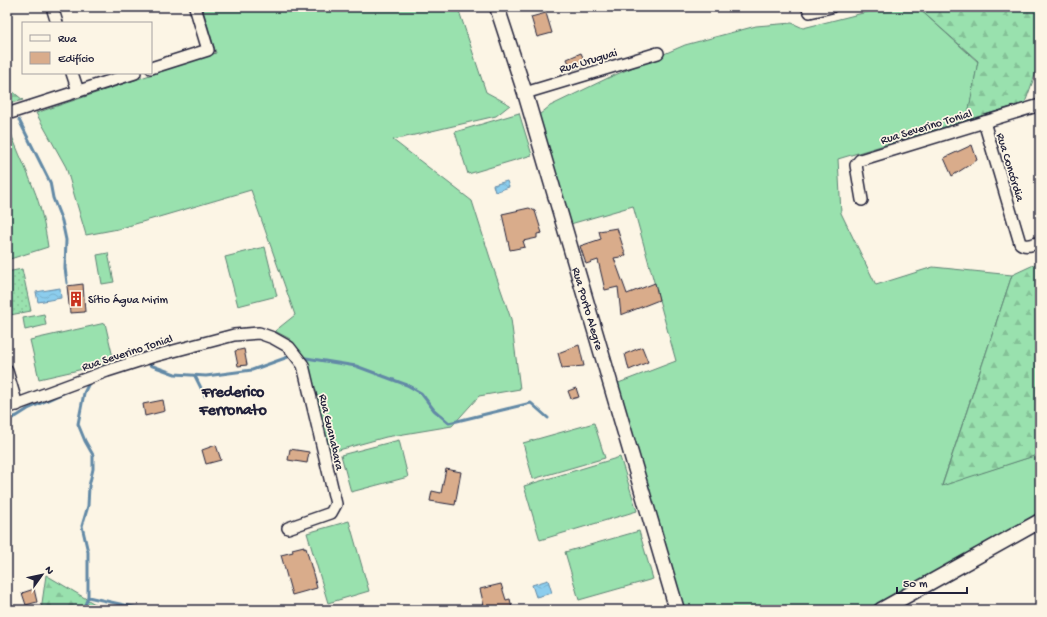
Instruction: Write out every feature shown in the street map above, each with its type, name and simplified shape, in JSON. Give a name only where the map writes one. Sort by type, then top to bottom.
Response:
[{"type":"street","points":[[52,7],[57,22]]},
{"type":"street","points":[[152,68],[208,50],[195,7]]},
{"type":"street","name":"Rua Porto Alegre","points":[[497,7],[524,93],[677,610]]},
{"type":"street","points":[[808,10],[831,7]]},
{"type":"street","name":"Rua Uruguai","points":[[524,93],[658,53]]},
{"type":"street","points":[[72,74],[78,91]]},
{"type":"street","points":[[7,114],[132,74]]},
{"type":"street","name":"Rua Severino Tonial","points":[[862,200],[856,165],[860,160],[1040,105]]},
{"type":"street","name":"Rua Concórdia","points":[[984,122],[1020,243],[1023,245],[1028,245],[1040,242]]},
{"type":"street","name":"Rua Severino Tonial","points":[[12,406],[151,357],[234,335],[259,333]]},
{"type":"street","name":"Rua Guanabara","points":[[259,333],[273,338],[289,347],[303,366],[336,504],[331,513],[288,528]]},
{"type":"street","points":[[7,371],[12,406]]},
{"type":"street","points":[[881,610],[1040,521]]},
{"type":"green space","points":[[202,7],[458,8],[486,92],[510,105],[496,116],[393,140],[472,201],[511,319],[520,389],[479,396],[452,426],[386,437],[328,453],[307,360],[290,339],[275,331],[295,315],[251,190],[118,229],[86,235],[66,167],[36,113],[216,53]]},
{"type":"green space","points":[[887,7],[917,7],[978,62],[967,120],[838,159],[841,213],[876,285],[933,267],[1012,275],[942,485],[1040,454],[1040,515],[881,610],[672,610],[608,387],[676,361],[633,206],[560,227],[529,123],[550,106],[608,78],[685,45],[756,26],[792,23],[803,28]]},
{"type":"green space","points":[[917,7],[1040,7],[1040,61],[1025,103],[967,120],[978,61]]},
{"type":"green space","points":[[7,87],[23,100],[7,104]]},
{"type":"green space","points":[[519,113],[532,155],[468,174],[455,132]]},
{"type":"green space","points":[[7,122],[38,202],[48,247],[7,260]]},
{"type":"green space","points":[[265,247],[277,296],[238,306],[225,257]]},
{"type":"green space","points":[[108,253],[114,282],[102,284],[97,255]]},
{"type":"green space","points":[[1040,262],[1040,454],[942,486],[1012,275]]},
{"type":"green space","points":[[22,269],[31,311],[10,315],[7,303],[7,272]]},
{"type":"green space","points":[[44,314],[46,325],[25,330],[23,318]]},
{"type":"green space","points":[[105,323],[114,362],[39,379],[30,340]]},
{"type":"green space","points":[[594,423],[605,458],[533,479],[523,443]]},
{"type":"green space","points":[[399,440],[408,477],[351,492],[341,455]]},
{"type":"green space","points":[[620,457],[637,511],[540,540],[524,486]]},
{"type":"green space","points":[[349,521],[369,591],[328,603],[307,533]]},
{"type":"green space","points":[[639,531],[653,579],[579,600],[565,552]]},
{"type":"green space","points":[[46,575],[105,610],[41,610]]},
{"type":"water","points":[[507,181],[509,187],[495,192],[493,185]]},
{"type":"water","points":[[60,288],[61,298],[38,302],[36,292]]},
{"type":"water","points":[[548,580],[552,593],[536,597],[532,585]]},
{"type":"building","points":[[546,13],[552,33],[537,37],[531,17]]},
{"type":"building","points":[[581,53],[586,64],[572,70],[567,59]]},
{"type":"building","points":[[972,145],[977,160],[952,176],[944,158]]},
{"type":"building","points":[[529,208],[535,211],[542,233],[537,234],[537,238],[523,241],[525,247],[510,250],[502,214]]},
{"type":"building","points":[[617,228],[626,256],[614,258],[627,294],[655,283],[659,300],[621,315],[618,287],[605,290],[598,260],[586,264],[580,246],[601,239],[599,231]]},
{"type":"building","name":"Sítio Água Mirim","points":[[83,284],[85,312],[70,313],[67,286]]},
{"type":"building","points":[[579,345],[584,366],[562,368],[558,353]]},
{"type":"building","points":[[642,347],[648,362],[629,370],[625,354]]},
{"type":"building","points":[[244,349],[247,365],[238,366],[235,351]]},
{"type":"building","points":[[576,388],[579,397],[571,399],[568,391]]},
{"type":"building","points":[[163,400],[165,411],[145,416],[143,404]]},
{"type":"building","points":[[216,445],[221,460],[206,464],[202,450]]},
{"type":"building","points":[[290,449],[309,452],[307,463],[288,460]]},
{"type":"building","points":[[446,469],[461,472],[455,505],[430,501],[432,491],[441,493]]},
{"type":"building","points":[[304,546],[304,549],[306,548],[317,588],[292,595],[281,555],[293,552],[292,549]]},
{"type":"building","points":[[501,584],[506,600],[510,599],[512,608],[504,610],[485,610],[480,589]]},
{"type":"building","points":[[34,589],[37,602],[26,605],[22,593]]},
{"type":"waterway","points":[[19,120],[50,182],[53,198],[62,221],[66,240],[65,268],[67,283]]},
{"type":"waterway","points":[[150,365],[175,374],[206,376],[252,370],[288,357]]},
{"type":"waterway","points":[[306,358],[356,366],[407,385],[421,393],[434,410],[449,423],[531,403],[548,418]]},
{"type":"waterway","points":[[195,376],[205,396]]},
{"type":"waterway","points":[[90,381],[84,393],[78,424],[93,455],[93,469],[89,486],[88,506],[82,526],[88,552],[88,597],[147,610]]},
{"type":"waterway","points":[[75,388],[86,384]]},
{"type":"waterway","points":[[7,420],[68,391]]},
{"type":"waterway","points":[[83,610],[88,597]]},
{"type":"place","name":"Sítio Água Mirim","points":[[76,299]]},
{"type":"district","name":"Frederico Ferronato","points":[[233,399]]}]
